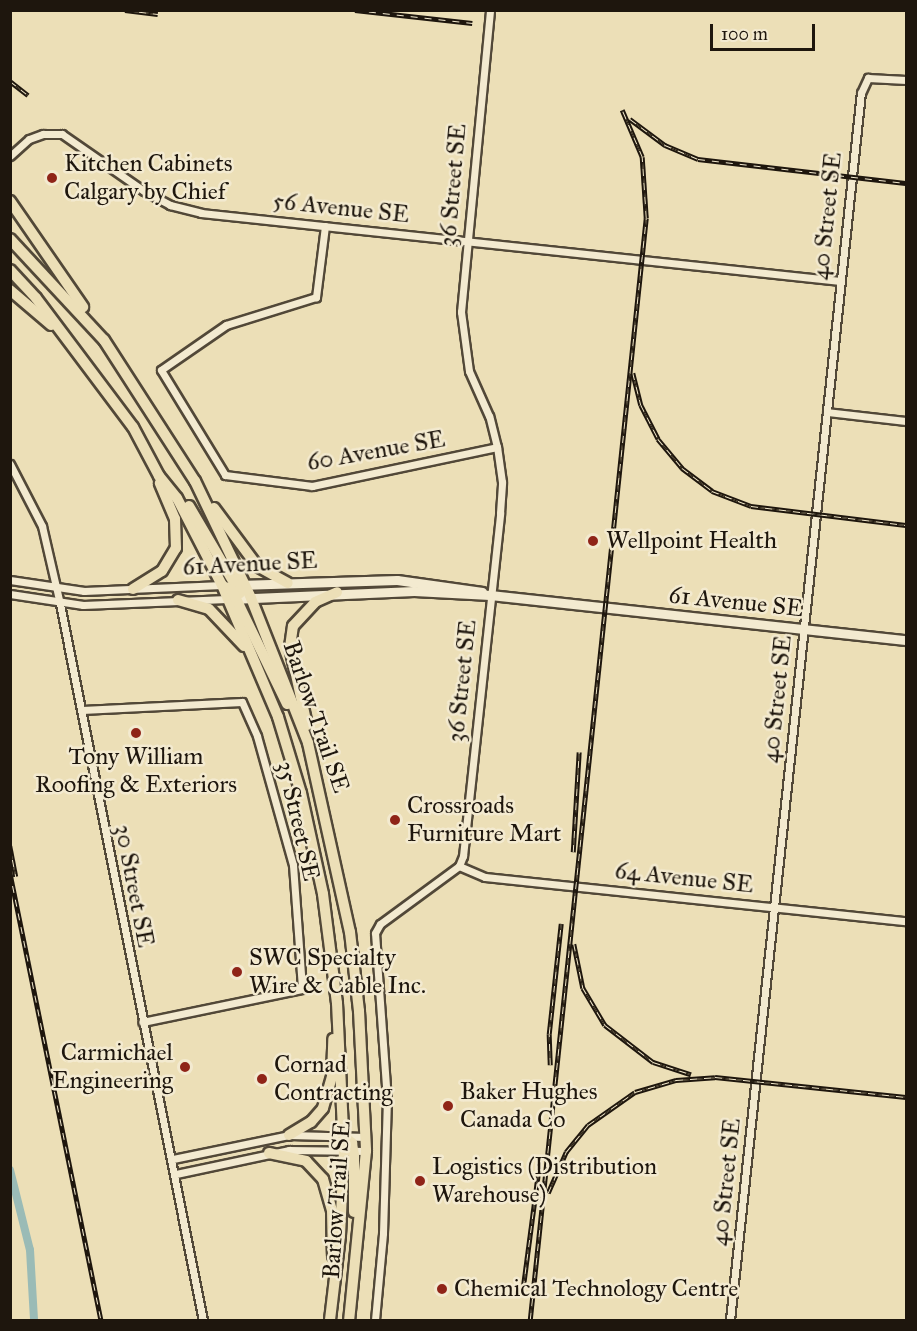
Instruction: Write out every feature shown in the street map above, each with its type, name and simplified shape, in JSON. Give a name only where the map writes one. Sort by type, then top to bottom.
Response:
[{"type":"main road","points":[[10,201],[104,340]]},
{"type":"main road","name":"Barlow Trail SE","points":[[10,239],[104,340],[195,481],[240,585],[251,598],[308,743],[350,932],[366,1137],[349,1320]]},
{"type":"main road","name":"Barlow Trail SE","points":[[10,270],[67,338],[133,428],[159,476],[177,498],[231,599],[278,717],[311,834],[323,894],[337,1003],[344,1136],[349,1151],[330,1320]]},
{"type":"main road","points":[[10,290],[67,338]]},
{"type":"main road","points":[[133,590],[162,571],[176,548],[175,519],[159,476]]},
{"type":"main road","points":[[195,481],[257,566],[288,583]]},
{"type":"main road","points":[[177,498],[187,504],[240,585]]},
{"type":"main road","points":[[308,743],[290,646],[293,626],[315,602],[336,592]]},
{"type":"main road","points":[[231,599],[285,703],[297,716]]},
{"type":"main road","points":[[178,600],[210,609],[228,626],[257,662]]},
{"type":"main road","points":[[288,1135],[311,1122],[328,1096],[337,1003]]},
{"type":"main road","points":[[349,1151],[356,1249]]},
{"type":"main road","points":[[269,1153],[306,1161],[322,1179],[332,1210],[335,1277]]},
{"type":"street","name":"36 Street SE","points":[[459,866],[502,482],[497,447],[464,350],[461,312],[490,10]]},
{"type":"street","name":"40 Street SE","points":[[730,1320],[776,908],[840,281],[864,82],[875,77],[906,80]]},
{"type":"street","name":"56 Avenue SE","points":[[10,156],[29,139],[43,134],[62,134],[144,191],[170,205],[201,213],[840,281]]},
{"type":"street","name":"60 Avenue SE","points":[[325,226],[316,297],[226,325],[160,370],[225,475],[312,486],[497,447]]},
{"type":"street","points":[[827,412],[906,421]]},
{"type":"street","name":"30 Street SE","points":[[10,464],[42,526],[60,604],[142,1022],[176,1174],[203,1320]]},
{"type":"street","name":"61 Avenue SE","points":[[10,580],[56,588],[133,590],[397,580],[465,587],[490,594]]},
{"type":"street","name":"61 Avenue SE","points":[[10,594],[60,604],[231,599],[336,592],[490,594],[906,640]]},
{"type":"street","name":"35 Street SE","points":[[82,710],[242,702],[257,736],[293,865],[302,989],[142,1022]]},
{"type":"street","points":[[375,1320],[383,1233],[387,1100],[375,933],[380,924],[459,866]]},
{"type":"street","name":"64 Avenue SE","points":[[459,866],[485,878],[906,921]]},
{"type":"street","points":[[173,1159],[288,1135],[366,1137]]},
{"type":"street","points":[[176,1174],[269,1153],[366,1151]]},
{"type":"waterway","points":[[10,1170],[30,1250],[34,1320]]},
{"type":"railway","points":[[125,10],[158,14]]},
{"type":"railway","points":[[355,10],[472,23]]},
{"type":"railway","points":[[10,81],[28,95]]},
{"type":"railway","points":[[530,1320],[646,218],[642,157],[622,110]]},
{"type":"railway","points":[[630,119],[665,145],[698,159],[906,183]]},
{"type":"railway","points":[[633,373],[641,405],[658,439],[682,468],[712,491],[751,506],[906,525]]},
{"type":"railway","points":[[573,852],[579,752]]},
{"type":"railway","points":[[10,846],[16,876]]},
{"type":"railway","points":[[10,872],[101,1320]]},
{"type":"railway","points":[[550,1065],[549,1034],[561,924]]},
{"type":"railway","points":[[574,944],[583,988],[605,1025],[653,1062],[691,1074]]},
{"type":"railway","points":[[548,1193],[566,1152],[588,1125],[635,1092],[676,1080],[715,1077],[906,1097]]},
{"type":"railway","points":[[523,1288],[539,1167]]},
{"type":"place","name":"Kitchen Cabinets Calgary by Chief","points":[[52,178]]},
{"type":"place","name":"Wellpoint Health","points":[[593,541]]},
{"type":"place","name":"Tony William Roofing & Exteriors","points":[[136,733]]},
{"type":"place","name":"Crossroads Furniture Mart","points":[[395,820]]},
{"type":"place","name":"SWC Specialty Wire & Cable Inc.","points":[[237,972]]},
{"type":"place","name":"Carmichael Engineering","points":[[185,1067]]},
{"type":"place","name":"Cornad Contracting","points":[[262,1079]]},
{"type":"place","name":"Baker Hughes Canada Co","points":[[448,1106]]},
{"type":"place","name":"Logistics (Distribution Warehouse)","points":[[420,1181]]},
{"type":"place","name":"Chemical Technology Centre","points":[[442,1289]]}]
